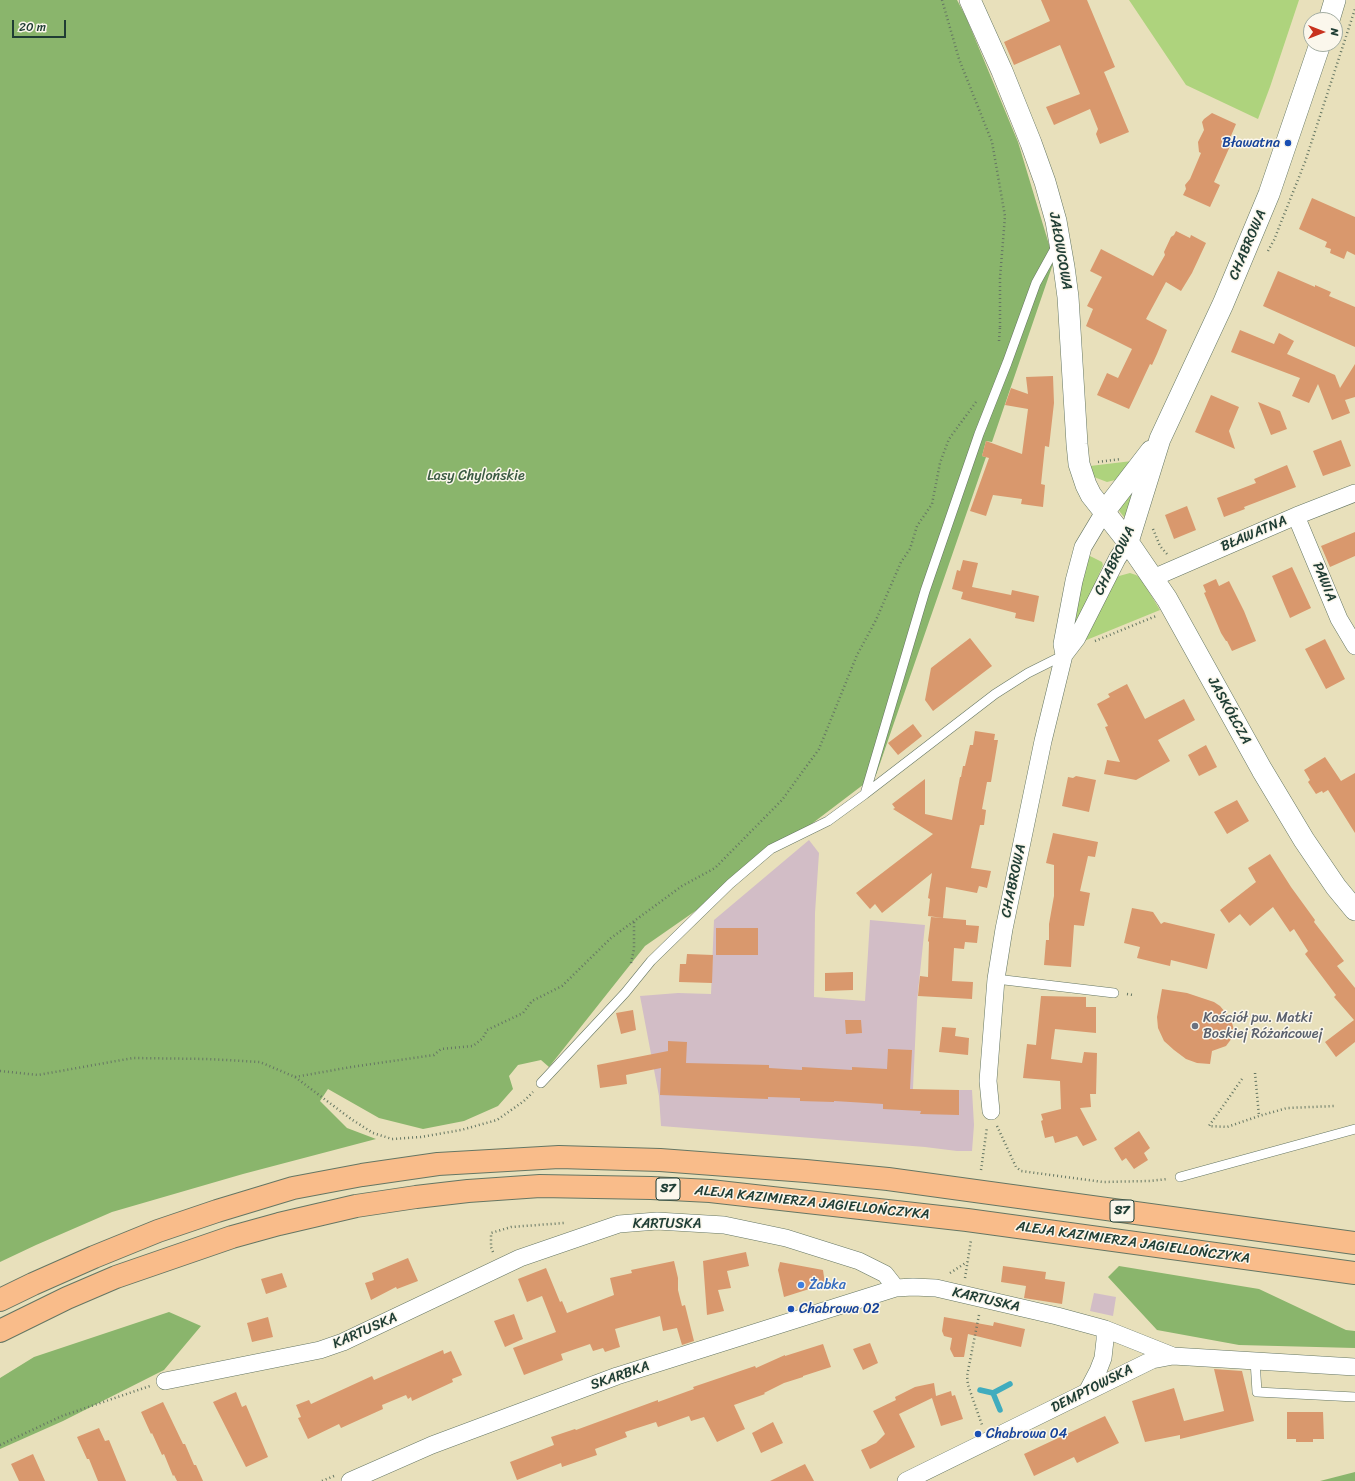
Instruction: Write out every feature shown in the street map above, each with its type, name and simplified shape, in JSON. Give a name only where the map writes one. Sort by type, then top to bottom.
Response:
[{"type":"highway","name":"ALEJA KAZIMIERZA JAGIELLOŃCZYKA","points":[[0,1300],[87,1260],[158,1231],[293,1188],[370,1174],[438,1164],[559,1156],[682,1161],[888,1179],[1355,1243]]},
{"type":"highway","name":"ALEJA KAZIMIERZA JAGIELLOŃCZYKA","points":[[0,1331],[68,1298],[116,1277],[232,1237],[279,1224],[356,1206],[416,1197],[468,1191],[540,1186],[651,1188],[747,1195],[967,1220],[1355,1273]]},
{"type":"street","name":"JAŁOWCOWA","points":[[970,0],[1002,71],[1031,142],[1045,182],[1056,221],[1068,297],[1074,413],[1079,464],[1091,495],[1104,512]]},
{"type":"street","points":[[1331,12],[1335,0]]},
{"type":"street","name":"CHABROWA","points":[[991,1111],[988,1081],[996,979],[1004,929],[1043,741],[1064,655],[1077,638],[1117,559],[1128,542],[1160,439],[1254,231],[1288,143],[1317,52]]},
{"type":"street","name":"CHABROWA","points":[[1064,655],[1062,644],[1074,581],[1083,547],[1104,512],[1160,439]]},
{"type":"street","name":"BŁAWATNA","points":[[1153,578],[1296,516],[1355,493]]},
{"type":"street","name":"JASKÓŁCZA","points":[[1104,512],[1128,542],[1167,599],[1262,770],[1304,840],[1336,887],[1355,910]]},
{"type":"street","name":"PAWIA","points":[[1296,516],[1339,619],[1355,646]]},
{"type":"street","name":"KARTUSKA","points":[[165,1381],[320,1350],[343,1342],[520,1258],[619,1224],[657,1221],[724,1225],[786,1238],[859,1261],[885,1274],[896,1288],[936,1288],[1105,1329],[1173,1356],[1355,1367]]},
{"type":"street","name":"SKARBKA","points":[[350,1481],[432,1445],[617,1376],[896,1288]]},
{"type":"street","points":[[1088,1390],[1103,1358],[1105,1329]]},
{"type":"street","name":"DEMPTOWSKA","points":[[906,1481],[1056,1408],[1088,1390],[1152,1360],[1173,1356]]},
{"type":"lane","points":[[865,794],[925,591],[979,434],[1036,283],[1059,241]]},
{"type":"lane","points":[[541,1083],[625,993],[652,961],[730,884],[771,849],[828,821],[994,694],[1028,673],[1064,655]]},
{"type":"lane","points":[[996,979],[1114,993]]},
{"type":"lane","points":[[1180,1177],[1355,1129]]},
{"type":"lane","points":[[1255,1360],[1257,1392],[1355,1397]]},
{"type":"path","points":[[942,0],[959,59],[992,142],[1005,216],[1000,278],[999,348]]},
{"type":"path","points":[[1000,327],[1007,363]]},
{"type":"path","points":[[295,1077],[434,1055],[441,1049],[473,1046],[483,1038],[487,1030],[523,1013],[532,1001],[562,986],[611,938],[682,886],[715,868],[782,800],[819,749],[857,656],[876,620],[901,562],[910,549],[917,526],[932,504],[940,463],[949,439],[976,401]]},
{"type":"path","points":[[1079,464],[1127,458]]},
{"type":"path","points":[[1091,642],[1160,614]]},
{"type":"path","points":[[631,964],[634,949],[634,922]]},
{"type":"path","points":[[0,1072],[38,1075],[133,1058],[260,1062],[295,1077],[351,1119],[373,1133],[392,1139],[421,1138],[461,1130],[497,1120],[524,1101],[541,1083]]},
{"type":"path","points":[[1255,1073],[1260,1116]]},
{"type":"path","points":[[1242,1080],[1209,1126],[1227,1127],[1287,1108],[1335,1106]]},
{"type":"path","points":[[991,1111],[1016,1167],[1021,1171],[1103,1182],[1150,1181],[1180,1177]]},
{"type":"path","points":[[981,1170],[986,1133]]},
{"type":"path","points":[[964,1284],[971,1239]]},
{"type":"path","points":[[948,1274],[968,1261]]},
{"type":"path","points":[[980,1308],[967,1376],[968,1385],[984,1431]]},
{"type":"path","points":[[0,1445],[62,1416],[165,1381]]},
{"type":"shaded area","points":[[809,840],[819,853],[815,913],[814,997],[865,1001],[870,920],[925,925],[917,1001],[912,1110],[930,1090],[972,1090],[974,1125],[972,1151],[957,1151],[925,1147],[661,1126],[659,1096],[640,996],[678,993],[711,994],[714,920]]},
{"type":"shaded area","points":[[1094,1293],[1116,1297],[1113,1316],[1090,1311]]},
{"type":"green space","name":"Lasy Chylońskie","points":[[0,0],[957,0],[966,17],[1018,142],[1054,261],[992,442],[986,441],[982,456],[986,457],[876,775],[714,898],[645,946],[549,1067],[541,1060],[518,1065],[509,1076],[513,1089],[498,1106],[464,1121],[423,1129],[379,1118],[328,1089],[320,1101],[347,1128],[376,1139],[243,1174],[112,1212],[0,1262]]},
{"type":"green space","points":[[1129,0],[1299,0],[1258,119],[1186,85]]},
{"type":"green space","points":[[1132,461],[1115,480],[1107,482],[1094,477],[1090,466]]},
{"type":"green space","points":[[1143,471],[1126,516],[1124,517],[1118,508]]},
{"type":"green space","points":[[1090,556],[1102,562],[1103,565],[1075,630],[1073,630],[1087,557]]},
{"type":"green space","points":[[1130,573],[1141,579],[1160,610],[1084,641],[1113,580],[1119,576]]},
{"type":"green space","points":[[1119,1266],[1259,1289],[1346,1330],[1355,1331],[1355,1348],[1239,1345],[1157,1330],[1108,1277]]},
{"type":"green space","points":[[169,1312],[201,1326],[164,1370],[63,1421],[0,1449],[0,1378],[34,1357]]},
{"type":"green space","points":[[1355,1472],[1355,1481],[1320,1481]]},
{"type":"building","points":[[1041,0],[1087,0],[1115,67],[1104,72],[1129,132],[1100,144],[1096,134],[1098,129],[1090,109],[1054,125],[1046,107],[1080,94],[1060,45],[1014,65],[1004,42],[1050,21]]},
{"type":"building","points":[[1212,113],[1236,124],[1228,143],[1231,144],[1214,182],[1220,185],[1210,207],[1183,195],[1186,189],[1185,185],[1190,179],[1201,153],[1199,152],[1198,142],[1204,130],[1202,122]]},
{"type":"building","points":[[1312,198],[1355,217],[1355,255],[1347,251],[1344,259],[1330,253],[1331,249],[1325,247],[1327,242],[1299,229]]},
{"type":"building","points":[[1176,231],[1190,238],[1191,235],[1206,243],[1192,273],[1181,291],[1166,282],[1146,319],[1167,330],[1152,365],[1150,364],[1129,409],[1097,395],[1107,373],[1118,378],[1132,349],[1086,326],[1093,309],[1087,306],[1102,277],[1090,271],[1101,249],[1153,276],[1165,255],[1164,252],[1171,237]]},
{"type":"building","points":[[1278,271],[1315,287],[1315,285],[1331,292],[1329,296],[1355,307],[1355,347],[1263,306]]},
{"type":"building","points":[[1240,330],[1274,344],[1279,333],[1294,341],[1287,354],[1335,375],[1340,388],[1355,364],[1355,397],[1345,400],[1350,413],[1332,420],[1318,384],[1309,403],[1292,396],[1300,378],[1231,352]]},
{"type":"building","points":[[1053,376],[1054,403],[1049,447],[1045,446],[1041,484],[1045,485],[1043,507],[1021,504],[1022,499],[993,495],[986,516],[970,511],[989,458],[982,456],[986,441],[1022,454],[1028,409],[1005,405],[1011,388],[1028,394],[1026,377]]},
{"type":"building","points":[[1211,395],[1239,407],[1229,431],[1235,449],[1195,432]]},
{"type":"building","points":[[1258,402],[1280,411],[1287,429],[1271,435]]},
{"type":"building","points":[[1341,440],[1351,466],[1323,476],[1313,451]]},
{"type":"building","points":[[1287,465],[1296,487],[1244,507],[1245,509],[1224,517],[1217,498],[1256,483],[1254,479]]},
{"type":"building","points":[[1187,506],[1196,530],[1174,539],[1165,515]]},
{"type":"building","points":[[1355,532],[1355,556],[1330,567],[1321,546]]},
{"type":"building","points":[[963,560],[978,563],[972,587],[1011,595],[1012,590],[1039,596],[1034,622],[1015,618],[1016,613],[961,599],[963,592],[952,589],[957,570],[960,571]]},
{"type":"building","points":[[1292,567],[1311,608],[1290,618],[1272,576]]},
{"type":"building","points":[[1216,579],[1219,586],[1229,581],[1244,611],[1256,641],[1232,651],[1221,633],[1204,593],[1206,592],[1203,585]]},
{"type":"building","points":[[970,638],[992,666],[933,711],[925,700],[931,668]]},
{"type":"building","points":[[1325,639],[1345,679],[1326,689],[1305,649]]},
{"type":"building","points":[[1127,684],[1145,719],[1184,699],[1195,720],[1158,740],[1170,761],[1136,780],[1104,774],[1107,760],[1120,762],[1105,727],[1108,726],[1097,704],[1110,697],[1108,694]]},
{"type":"building","points":[[913,724],[922,736],[898,755],[888,743]]},
{"type":"building","points":[[975,731],[995,734],[994,740],[998,740],[991,782],[987,782],[982,809],[986,810],[984,825],[980,825],[971,868],[991,871],[987,888],[979,886],[977,893],[946,887],[943,918],[928,916],[930,899],[928,898],[932,873],[882,913],[875,904],[870,909],[856,893],[933,834],[893,809],[895,808],[892,804],[925,779],[925,814],[952,820],[960,777],[963,766],[965,766],[970,745],[973,745]]},
{"type":"building","points":[[1206,745],[1217,767],[1199,776],[1188,755]]},
{"type":"building","points":[[1325,757],[1341,781],[1355,773],[1355,833],[1328,790],[1323,793],[1322,791],[1316,794],[1308,782],[1310,780],[1304,770]]},
{"type":"building","points":[[1076,776],[1096,780],[1089,812],[1062,806],[1068,777],[1073,778]]},
{"type":"building","points":[[1237,800],[1249,821],[1227,834],[1214,812]]},
{"type":"building","points":[[1053,833],[1098,842],[1095,857],[1088,856],[1080,891],[1090,893],[1084,926],[1074,925],[1071,967],[1044,965],[1046,940],[1049,940],[1049,924],[1054,896],[1054,865],[1046,863]]},
{"type":"building","points":[[1270,854],[1291,887],[1315,920],[1314,922],[1344,961],[1337,966],[1355,988],[1355,1042],[1336,1057],[1325,1042],[1354,1020],[1334,997],[1336,995],[1305,954],[1308,951],[1294,929],[1290,932],[1273,907],[1250,926],[1240,914],[1229,923],[1220,910],[1256,882],[1248,868]]},
{"type":"building","points":[[1132,908],[1153,912],[1161,924],[1164,922],[1215,934],[1207,969],[1171,960],[1170,966],[1137,958],[1140,947],[1124,943]]},
{"type":"building","points":[[931,917],[966,920],[966,925],[979,926],[977,943],[965,942],[964,949],[954,948],[952,981],[973,982],[972,999],[918,996],[920,976],[928,977],[928,941]]},
{"type":"building","points":[[716,928],[758,928],[758,955],[716,955]]},
{"type":"building","points":[[687,954],[713,955],[712,983],[679,982],[680,964],[686,964]]},
{"type":"building","points":[[853,972],[853,990],[825,991],[825,973]]},
{"type":"building","name":"Kościół pw. Matki Boskiej Różańcowej","points":[[1162,989],[1187,993],[1214,1002],[1220,1006],[1231,1019],[1234,1030],[1232,1038],[1226,1046],[1212,1051],[1210,1064],[1197,1063],[1186,1059],[1164,1041],[1158,1028],[1157,1017]]},
{"type":"building","points":[[1041,996],[1086,997],[1086,1007],[1096,1007],[1096,1033],[1055,1029],[1051,1059],[1082,1063],[1084,1052],[1097,1053],[1096,1094],[1090,1094],[1091,1107],[1080,1108],[1097,1140],[1083,1146],[1077,1136],[1055,1143],[1053,1136],[1045,1138],[1041,1114],[1061,1109],[1060,1081],[1023,1078],[1027,1044],[1036,1045]]},
{"type":"building","points":[[633,1010],[636,1030],[621,1034],[616,1013]]},
{"type":"building","points":[[845,1020],[861,1020],[862,1033],[846,1034]]},
{"type":"building","points":[[942,1027],[956,1028],[955,1036],[969,1038],[968,1055],[939,1052]]},
{"type":"building","points":[[668,1041],[687,1042],[686,1063],[769,1065],[769,1068],[802,1070],[802,1067],[852,1070],[852,1067],[887,1069],[888,1049],[912,1050],[910,1089],[959,1090],[959,1115],[920,1114],[921,1111],[883,1109],[883,1104],[834,1101],[800,1101],[800,1098],[768,1097],[768,1099],[660,1095],[661,1068],[626,1075],[627,1084],[600,1088],[597,1065],[668,1051]]},
{"type":"building","points":[[1139,1131],[1150,1148],[1144,1153],[1148,1160],[1134,1169],[1126,1158],[1122,1161],[1114,1148]]},
{"type":"building","points":[[746,1252],[749,1266],[727,1271],[731,1288],[718,1290],[724,1311],[707,1315],[703,1261]]},
{"type":"building","points":[[408,1258],[418,1281],[397,1289],[396,1287],[371,1300],[365,1283],[374,1280],[372,1273]]},
{"type":"building","points":[[674,1261],[682,1306],[685,1305],[694,1341],[682,1345],[677,1328],[663,1331],[660,1316],[615,1329],[620,1347],[605,1352],[603,1348],[593,1351],[590,1344],[561,1354],[563,1360],[524,1375],[513,1348],[556,1332],[542,1296],[527,1302],[518,1279],[546,1268],[560,1302],[562,1301],[567,1313],[614,1295],[610,1278],[632,1273],[631,1270]]},
{"type":"building","points":[[780,1262],[823,1270],[825,1284],[784,1297],[778,1270]]},
{"type":"building","points":[[1003,1266],[1046,1272],[1045,1279],[1065,1282],[1062,1304],[1024,1298],[1026,1286],[1001,1282]]},
{"type":"building","points":[[282,1273],[287,1287],[266,1294],[261,1279]]},
{"type":"building","points":[[514,1314],[523,1339],[505,1347],[494,1321]]},
{"type":"building","points":[[268,1317],[273,1337],[252,1342],[247,1323]]},
{"type":"building","points":[[944,1317],[993,1326],[994,1322],[1025,1329],[1021,1347],[968,1334],[964,1357],[954,1357],[950,1349],[952,1338],[944,1336],[942,1331]]},
{"type":"building","points":[[870,1343],[878,1363],[863,1370],[853,1349]]},
{"type":"building","points":[[823,1344],[831,1367],[784,1383],[764,1393],[765,1394],[734,1405],[745,1429],[717,1442],[704,1417],[691,1421],[689,1416],[658,1427],[656,1422],[625,1432],[627,1437],[595,1449],[597,1455],[562,1467],[561,1463],[517,1480],[510,1462],[554,1445],[551,1437],[575,1429],[576,1430],[658,1400],[658,1402],[694,1389],[693,1387],[755,1366],[756,1368],[785,1355]]},
{"type":"building","points":[[443,1350],[444,1354],[451,1351],[462,1375],[452,1379],[453,1382],[412,1401],[411,1397],[408,1399],[406,1395],[382,1405],[383,1409],[341,1428],[339,1424],[308,1439],[298,1418],[301,1417],[296,1405],[309,1400],[311,1404],[372,1376],[374,1380]]},
{"type":"building","points":[[1214,1369],[1242,1371],[1254,1421],[1180,1439],[1180,1435],[1145,1442],[1132,1401],[1174,1388],[1184,1421],[1224,1411]]},
{"type":"building","points":[[934,1383],[936,1396],[951,1391],[952,1396],[955,1395],[963,1419],[941,1426],[932,1398],[899,1414],[915,1447],[870,1469],[861,1450],[876,1443],[885,1434],[873,1411],[896,1400],[895,1397],[915,1387]]},
{"type":"building","points":[[236,1392],[242,1407],[246,1405],[268,1457],[246,1467],[213,1402]]},
{"type":"building","points":[[163,1402],[203,1481],[177,1481],[174,1475],[173,1476],[164,1454],[162,1455],[152,1433],[151,1434],[141,1412]]},
{"type":"building","points":[[1287,1412],[1323,1412],[1324,1439],[1313,1439],[1313,1442],[1296,1442],[1296,1439],[1287,1439]]},
{"type":"building","points":[[1105,1416],[1119,1443],[1077,1463],[1074,1457],[1034,1476],[1024,1454]]},
{"type":"building","points":[[773,1422],[783,1443],[761,1453],[752,1433]]},
{"type":"building","points":[[99,1428],[105,1441],[109,1440],[126,1481],[98,1481],[89,1459],[87,1459],[77,1437]]},
{"type":"building","points":[[33,1454],[45,1481],[19,1481],[11,1464]]},
{"type":"building","points":[[805,1464],[814,1481],[770,1481]]},
{"type":"waterway","points":[[980,1390],[993,1393],[1010,1384]]},
{"type":"waterway","points":[[993,1393],[1000,1410]]},
{"type":"place","name":"Bławatna","points":[[1288,143]]},
{"type":"place","name":"Kościół pw. Matki Boskiej Różańcowej","points":[[1195,1026]]},
{"type":"place","name":"Żabka","points":[[801,1285]]},
{"type":"place","name":"Chabrowa 02","points":[[791,1309]]},
{"type":"place","name":"Chabrowa 04","points":[[978,1434]]}]
